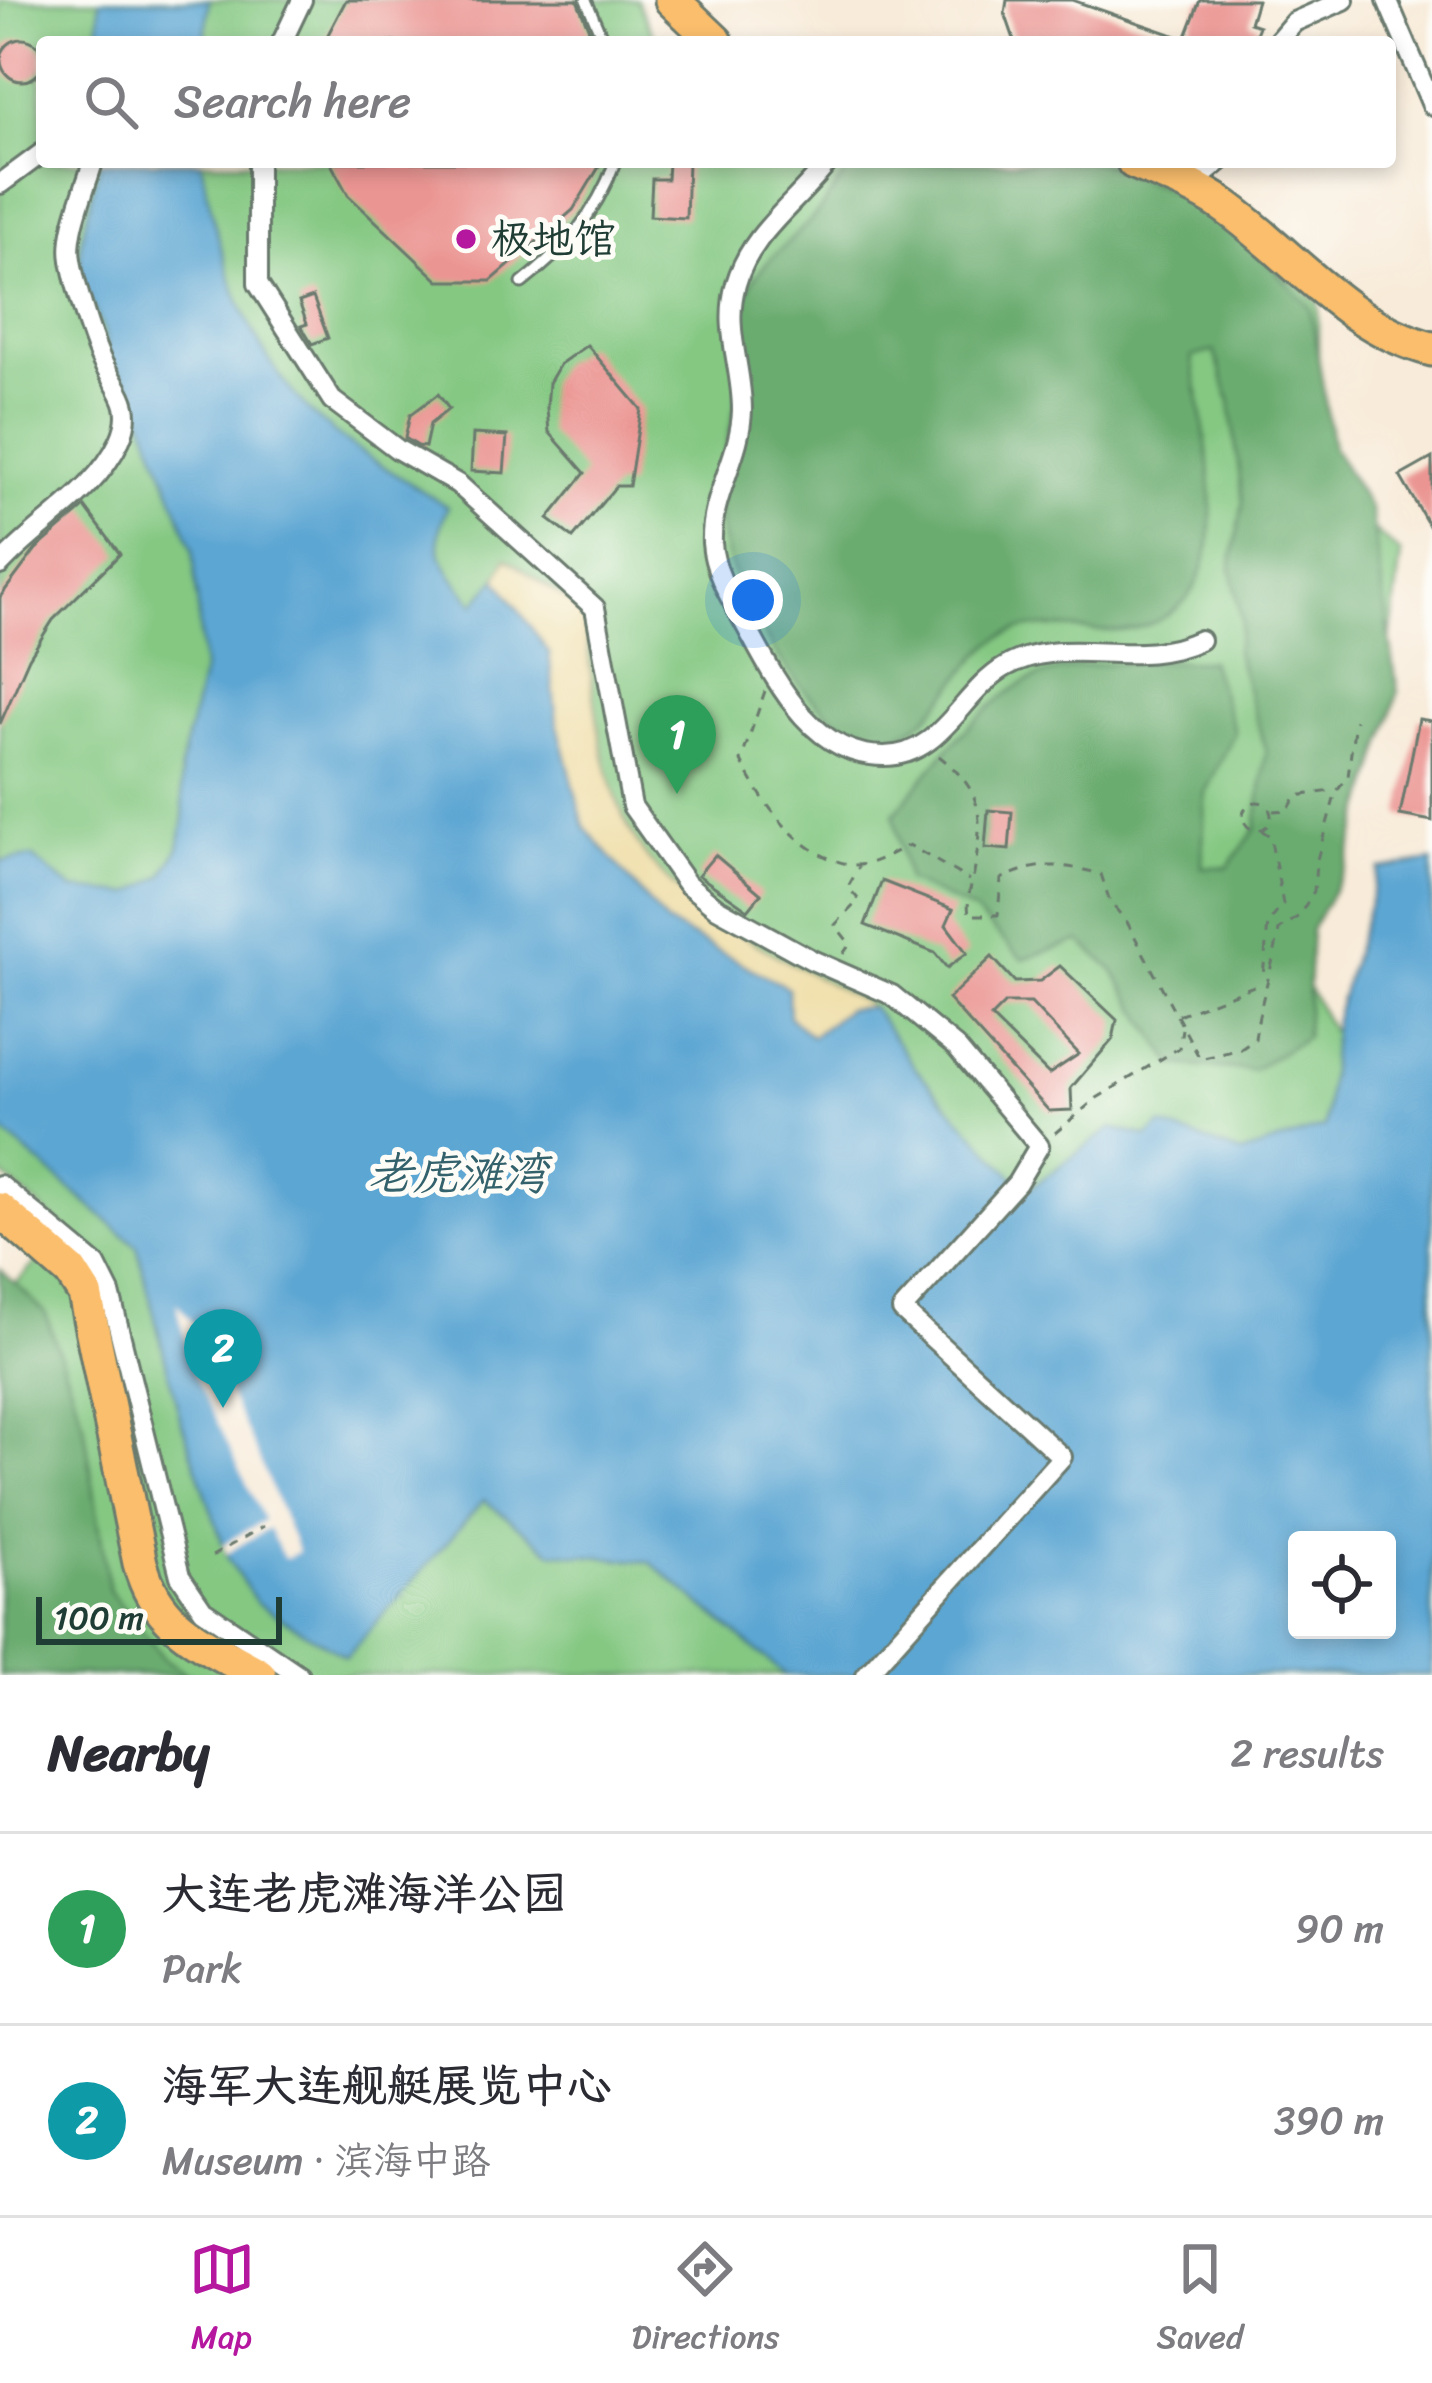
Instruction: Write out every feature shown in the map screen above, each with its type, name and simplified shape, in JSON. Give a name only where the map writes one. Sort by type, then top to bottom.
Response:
[{"type":"highway","points":[[672,0],[710,36]]},
{"type":"highway","points":[[1201,170],[1279,227],[1423,346]]},
{"type":"highway","points":[[0,1210],[71,1272],[85,1294],[140,1563],[154,1604],[182,1634],[259,1675]]},
{"type":"street","points":[[285,36],[302,0]]},
{"type":"street","points":[[1282,36],[1294,22],[1344,0]]},
{"type":"street","points":[[1387,0],[1432,105]]},
{"type":"street","points":[[0,184],[36,157]]},
{"type":"street","points":[[0,565],[32,529],[92,484],[120,440],[128,412],[123,390],[100,359],[70,257],[92,168]]},
{"type":"street","points":[[258,168],[258,284],[332,400],[398,449],[458,484],[595,608],[632,806],[687,884],[717,908],[892,995],[957,1048],[1039,1146],[1017,1183],[902,1310],[1062,1456],[866,1675]]},
{"type":"street","points":[[822,168],[753,245],[731,304],[740,430],[716,514],[712,548],[723,583],[800,715],[843,748],[883,756],[912,752],[1004,667],[1048,652],[1170,654],[1200,640]]},
{"type":"street","points":[[0,1185],[96,1264],[110,1293],[180,1576],[203,1610],[299,1675]]},
{"type":"lane","points":[[586,0],[601,36]]},
{"type":"lane","points":[[522,283],[572,243],[603,195],[613,168]]},
{"type":"path","points":[[772,673],[741,761],[765,807],[824,856],[860,866]]},
{"type":"path","points":[[1177,1015],[1262,982],[1274,963],[1279,930],[1299,916],[1314,891],[1316,862],[1336,792],[1348,778],[1355,720]]},
{"type":"path","points":[[929,740],[935,753],[969,780],[977,796],[966,894],[969,915],[998,915],[1001,879],[1026,866],[1058,863],[1101,874],[1110,902],[1127,922],[1200,1060],[1241,1049],[1256,1039],[1268,924],[1283,904],[1270,836],[1245,824],[1244,811],[1260,802],[1271,811],[1288,810],[1297,796],[1336,792]]},
{"type":"path","points":[[1261,830],[1271,821],[1271,811]]},
{"type":"path","points":[[850,944],[835,925],[859,900],[848,886],[860,866],[909,845],[971,881]]},
{"type":"path","points":[[1039,1146],[1097,1098],[1179,1048],[1183,1027]]},
{"type":"path","points":[[212,1556],[264,1526]]},
{"type":"green space","points":[[0,0],[637,0],[654,36],[36,36],[36,168],[1129,168],[1175,186],[1318,302],[1318,452],[1349,508],[1401,554],[1380,721],[1298,969],[1432,1215],[1432,1675],[0,1675],[0,1300],[67,1230],[0,1173]]},
{"type":"green space","points":[[849,168],[1114,168],[1215,208],[1310,307],[1333,448],[1371,510],[1398,693],[1346,867],[1311,930],[1306,1037],[1253,1070],[1173,1065],[1113,970],[1080,941],[1022,959],[975,912],[907,880],[894,814],[982,714],[1037,677],[1084,666],[1210,661],[1235,732],[1205,793],[1202,867],[1228,867],[1256,828],[1266,752],[1236,651],[1242,622],[1231,567],[1243,503],[1230,401],[1214,351],[1192,357],[1205,433],[1211,518],[1206,558],[1192,591],[1166,616],[1127,630],[1018,630],[980,654],[918,724],[899,734],[878,737],[851,729],[798,683],[753,616],[725,548],[719,501],[740,379],[740,319],[745,296],[761,270],[831,195]]},
{"type":"green space","points":[[0,1269],[45,1312],[84,1424],[109,1590],[165,1660],[188,1675],[0,1675]]},
{"type":"sand","points":[[506,558],[583,611],[608,773],[632,834],[649,860],[671,884],[724,925],[872,1007],[847,1010],[813,1037],[788,1017],[788,988],[666,923],[584,826],[557,722],[549,653],[497,579]]},
{"type":"water","points":[[100,0],[209,0],[206,36],[98,36]]},
{"type":"water","name":"老虎滩湾","points":[[99,168],[202,168],[234,287],[278,373],[331,430],[448,507],[441,522],[439,548],[456,581],[474,604],[497,579],[549,653],[557,722],[584,826],[666,923],[788,988],[789,1017],[812,1037],[847,1009],[872,1007],[916,1069],[1026,1191],[1112,1128],[1148,1137],[1161,1125],[1241,1154],[1325,1127],[1334,1022],[1379,869],[1432,861],[1432,1675],[786,1675],[650,1562],[552,1552],[484,1500],[346,1657],[257,1603],[228,1559],[180,1418],[137,1246],[0,1129],[0,861],[32,857],[72,889],[130,894],[163,876],[179,847],[184,818],[180,768],[203,671],[193,549],[131,387],[108,359],[104,331],[80,279],[81,240]]},
{"type":"pier","points":[[176,1302],[197,1328],[298,1552],[284,1559],[268,1528],[226,1554],[223,1544],[264,1520],[193,1371]]},
{"type":"building","points":[[346,0],[577,0],[592,36],[327,36]]},
{"type":"building","points":[[1007,0],[1072,0],[1176,36],[1013,36],[1005,13]]},
{"type":"building","points":[[1200,0],[1257,0],[1250,23],[1259,26],[1255,36],[1186,36]]},
{"type":"building","points":[[14,40],[36,44],[36,76],[14,80],[2,68],[2,52]]},
{"type":"building","name":"极地馆","points":[[333,168],[598,168],[573,210],[491,281],[439,281],[348,195]]},
{"type":"building","points":[[668,168],[688,168],[686,218],[650,216],[652,179],[667,179]]},
{"type":"building","points":[[313,297],[328,338],[312,344],[301,326],[307,324],[299,302]]},
{"type":"building","points":[[587,345],[641,409],[629,486],[616,486],[573,538],[548,519],[585,473],[549,432],[547,408],[549,383],[560,364]]},
{"type":"building","points":[[438,394],[449,409],[430,424],[425,447],[418,446],[405,438],[410,415]]},
{"type":"building","points":[[473,434],[507,436],[504,473],[471,471]]},
{"type":"building","points":[[1432,458],[1432,531],[1400,476]]},
{"type":"building","points":[[85,507],[120,554],[53,620],[29,658],[0,724],[0,597],[36,549]]},
{"type":"building","points":[[1419,719],[1432,721],[1432,821],[1400,815]]},
{"type":"building","points":[[988,810],[1012,812],[1009,850],[985,848]]},
{"type":"building","points":[[715,855],[761,894],[748,910],[698,875]]},
{"type":"building","points":[[882,881],[953,909],[946,925],[967,953],[947,968],[935,953],[865,925]]},
{"type":"building","points":[[992,957],[1015,982],[1040,981],[1060,966],[1117,1020],[1113,1039],[1071,1088],[1072,1110],[1049,1111],[948,999]],"holes":[[[1005,1003],[1031,1003],[1079,1054],[1049,1074],[991,1017]]]},
{"type":"place","name":"极地馆","points":[[466,239]]},
{"type":"place","name":"大连老虎滩海洋公园","points":[[677,794]]},
{"type":"place","name":"海军大连舰艇展览中心","points":[[223,1408]]}]
